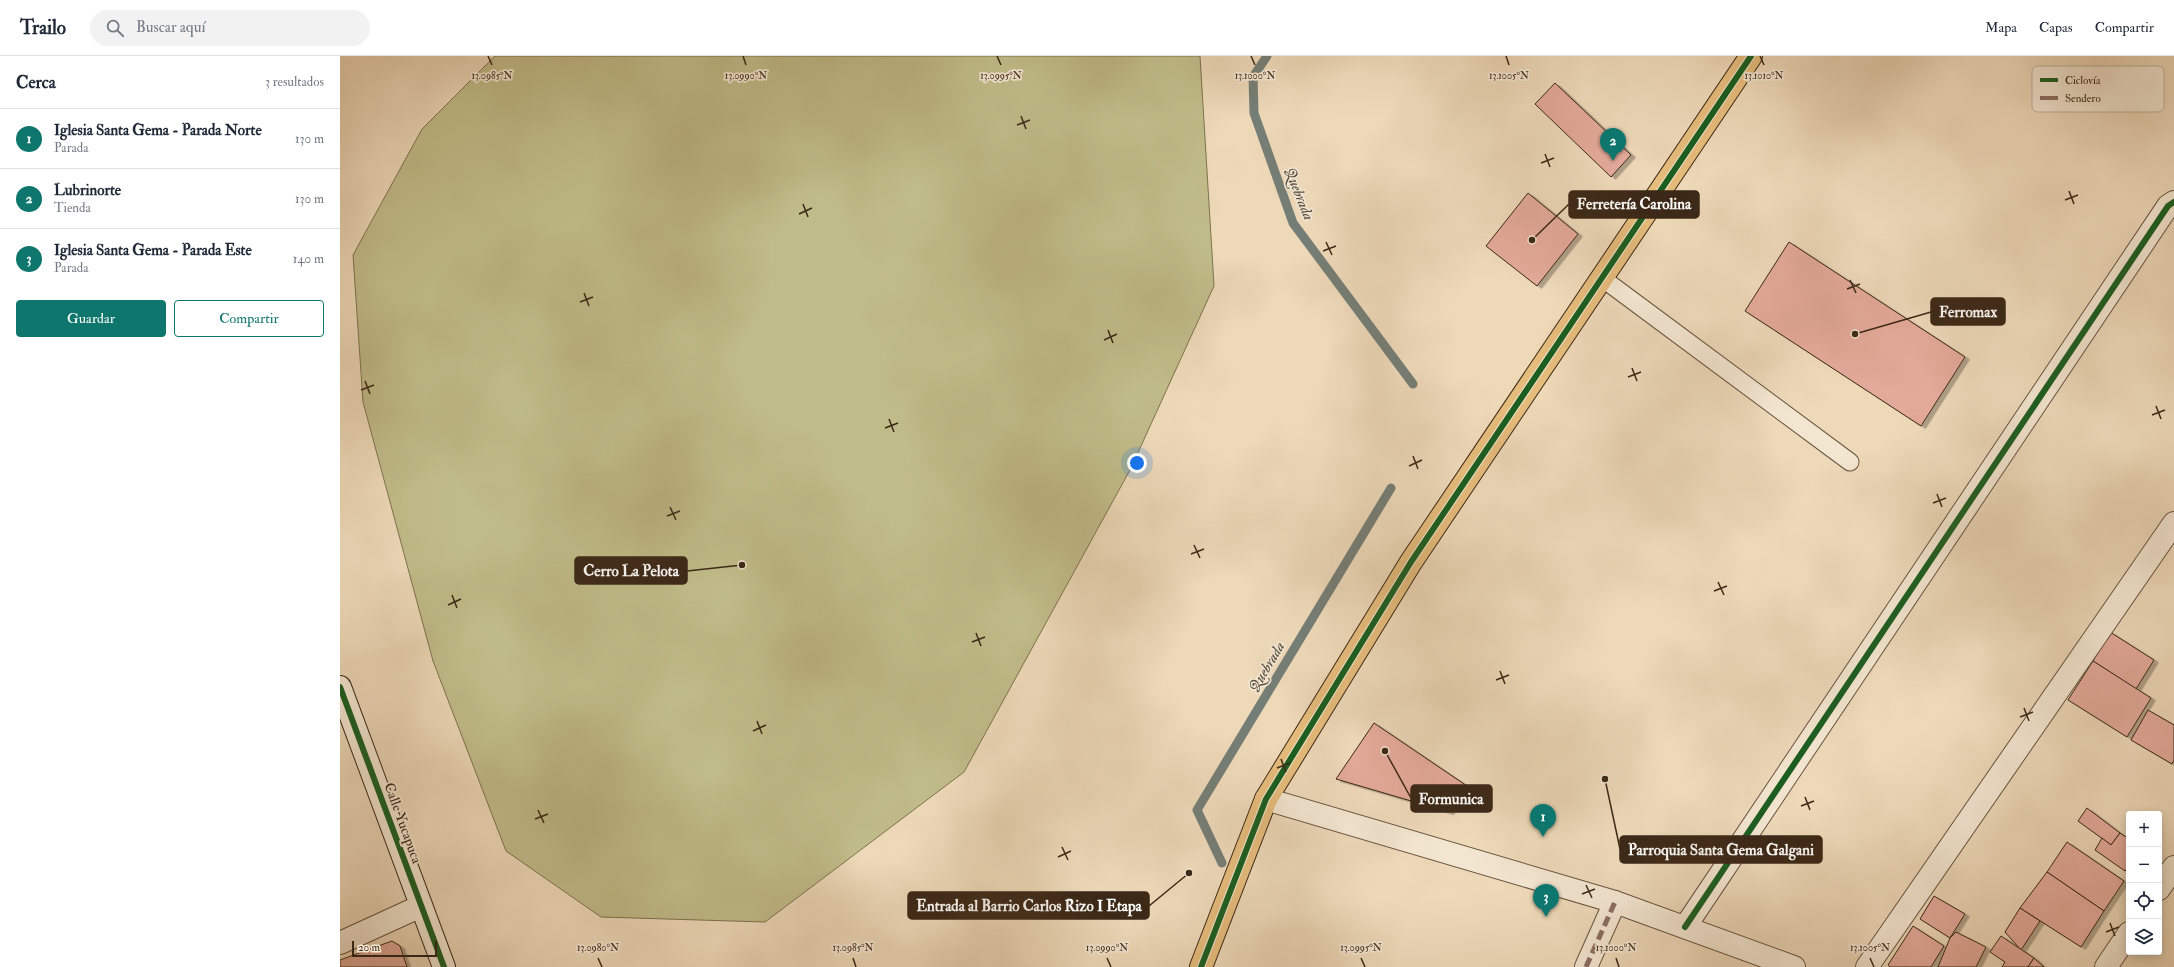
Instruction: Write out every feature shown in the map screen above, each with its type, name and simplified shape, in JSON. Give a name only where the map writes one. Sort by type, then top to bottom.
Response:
[{"type":"main road","points":[[1202,967],[1266,800],[1411,562],[1751,56]]},
{"type":"street","points":[[1685,927],[2168,206],[2174,202]]},
{"type":"street","points":[[1867,967],[2174,523]]},
{"type":"street","name":"Calle Yucapuca","points":[[340,687],[444,967]]},
{"type":"street","points":[[1266,800],[1615,902],[1794,967]]},
{"type":"street","points":[[2162,885],[2174,867]]},
{"type":"street","points":[[1586,967],[1615,902]]},
{"type":"street","points":[[340,943],[421,906]]},
{"type":"street","points":[[2106,967],[2126,937]]},
{"type":"lane","points":[[1602,278],[1850,462]]},
{"type":"shaded area","points":[[495,56],[1200,56],[1214,286],[1130,470],[964,772],[765,922],[601,917],[506,851],[433,661],[363,402],[353,255],[422,129]]},
{"type":"building","points":[[1555,83],[1631,155],[1611,177],[1535,104]]},
{"type":"building","points":[[1528,193],[1578,234],[1537,286],[1486,246]]},
{"type":"building","points":[[1789,242],[1965,357],[1921,426],[1745,311]]},
{"type":"building","points":[[2110,632],[2154,660],[2136,689],[2093,661]]},
{"type":"building","points":[[2093,661],[2151,698],[2127,737],[2068,700]]},
{"type":"building","points":[[2148,710],[2174,725],[2174,760],[2172,764],[2131,740]]},
{"type":"building","points":[[1374,723],[1467,786],[1449,812],[1336,779]]},
{"type":"building","points":[[2087,808],[2120,833],[2111,845],[2078,821]]},
{"type":"building","points":[[2120,833],[2126,837],[2125,871],[2095,850],[2102,838],[2111,845]]},
{"type":"building","points":[[2067,842],[2124,881],[2104,911],[2047,872]]},
{"type":"building","points":[[2047,872],[2104,911],[2081,947],[2020,908]]},
{"type":"building","points":[[1934,896],[1965,914],[1950,938],[1920,919]]},
{"type":"building","points":[[2020,908],[2040,921],[2021,950],[2005,932]]},
{"type":"building","points":[[1913,926],[1944,946],[1931,967],[1890,967],[1888,965]]},
{"type":"building","points":[[1956,932],[1986,947],[1976,967],[1938,967],[1950,938]]},
{"type":"building","points":[[2001,936],[2034,958],[2028,967],[2002,967],[2005,962],[1990,952]]},
{"type":"building","points":[[392,941],[400,946],[407,967],[340,967],[340,960]]},
{"type":"building","points":[[2034,958],[2044,967],[2028,967]]},
{"type":"waterway","name":"Quebrada","points":[[1267,56],[1253,77],[1254,113],[1293,223],[1413,384]]},
{"type":"waterway","name":"Quebrada","points":[[1222,863],[1197,810],[1391,488]]},
{"type":"marked path","points":[[1586,967],[1615,902]]},
{"type":"cycle path","points":[[1201,967],[1266,799],[1411,562],[1751,56]]},
{"type":"cycle path","points":[[1685,927],[2168,206],[2174,202]]},
{"type":"cycle path","points":[[340,687],[444,967]]},
{"type":"place","name":"Lubrinorte","points":[[1613,161]]},
{"type":"place","name":"Ferretería Carolina","points":[[1532,240]]},
{"type":"place","name":"Ferromax","points":[[1855,334]]},
{"type":"place","name":"Cerro La Pelota","points":[[742,565]]},
{"type":"place","name":"Formunica","points":[[1385,751]]},
{"type":"place","name":"Parroquia Santa Gema Galgani","points":[[1605,779]]},
{"type":"place","name":"Iglesia Santa Gema - Parada Norte","points":[[1543,837]]},
{"type":"place","name":"Entrada al Barrio Carlos Rizo I Etapa","points":[[1189,873]]},
{"type":"place","name":"Iglesia Santa Gema - Parada Este","points":[[1546,917]]}]
